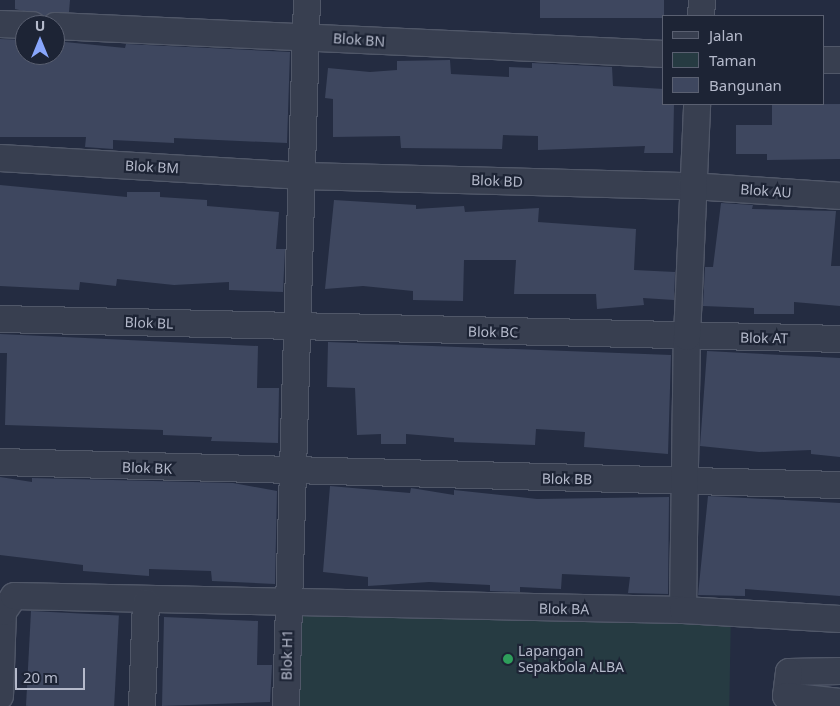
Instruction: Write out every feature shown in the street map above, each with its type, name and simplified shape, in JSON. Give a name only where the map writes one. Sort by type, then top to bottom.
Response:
[{"type":"street","name":"Blok H1","points":[[286,706],[288,604],[295,474],[307,0]]},
{"type":"street","points":[[702,0],[702,15]]},
{"type":"street","points":[[0,24],[15,24]]},
{"type":"street","name":"Blok BN","points":[[65,26],[662,54]]},
{"type":"street","points":[[825,60],[840,60]]},
{"type":"street","points":[[683,610],[687,482],[687,337],[691,186],[698,105]]},
{"type":"street","name":"Blok BM","points":[[0,158],[303,176]]},
{"type":"street","name":"Blok BD","points":[[303,176],[691,186]]},
{"type":"street","name":"Blok AU","points":[[691,186],[840,196]]},
{"type":"street","name":"Blok BL","points":[[0,319],[298,328]]},
{"type":"street","name":"Blok BC","points":[[298,328],[687,337]]},
{"type":"street","name":"Blok AT","points":[[687,337],[840,339]]},
{"type":"street","name":"Blok BK","points":[[0,462],[295,474]]},
{"type":"street","name":"Blok BB","points":[[295,474],[840,485]]},
{"type":"street","name":"Blok BA","points":[[0,696],[3,612],[14,596],[146,602],[683,610],[840,618]]},
{"type":"street","points":[[142,706],[146,602]]},
{"type":"street","points":[[840,671],[789,672],[786,696],[840,702]]},
{"type":"green space","name":"Lapangan Sepakbola ALBA","points":[[288,605],[731,613],[729,706],[286,706]]},
{"type":"building","points":[[15,0],[70,0],[69,12],[40,15],[15,9]]},
{"type":"building","points":[[540,0],[664,0],[664,15],[662,15],[662,18],[540,18]]},
{"type":"building","points":[[0,39],[15,40],[15,65],[65,65],[65,42],[125,48],[126,44],[290,52],[287,143],[174,138],[174,143],[113,140],[113,149],[85,147],[86,137],[0,137]]},
{"type":"building","points":[[450,60],[451,74],[509,77],[509,67],[532,68],[532,63],[612,67],[613,86],[662,89],[662,105],[674,105],[673,153],[644,153],[645,146],[538,150],[538,136],[503,135],[502,149],[401,148],[400,136],[333,137],[333,99],[325,98],[328,68],[370,72],[397,70],[397,61]]},
{"type":"building","points":[[840,104],[840,159],[767,160],[767,154],[736,154],[736,125],[772,125],[772,105]]},
{"type":"building","points":[[0,185],[127,197],[127,192],[160,192],[160,197],[207,200],[207,206],[279,212],[276,249],[285,249],[283,292],[229,290],[229,282],[174,285],[117,279],[116,286],[80,282],[79,290],[0,286]]},
{"type":"building","points":[[334,200],[416,205],[416,209],[464,206],[465,212],[539,208],[538,222],[636,229],[634,270],[675,272],[674,300],[643,298],[644,305],[597,309],[596,294],[514,294],[516,260],[464,260],[463,301],[413,300],[413,291],[363,286],[325,289]]},
{"type":"building","points":[[721,203],[753,205],[752,209],[836,211],[831,266],[840,266],[840,306],[794,302],[794,314],[754,314],[754,308],[703,306],[705,267],[713,267]]},
{"type":"building","points":[[0,334],[258,346],[257,388],[279,388],[278,443],[211,441],[212,437],[163,435],[163,430],[5,425],[7,353],[0,353]]},
{"type":"building","points":[[328,342],[671,355],[668,454],[584,447],[585,432],[536,429],[535,445],[454,442],[454,438],[406,434],[406,444],[381,444],[381,434],[357,435],[355,388],[327,387]]},
{"type":"building","points":[[707,351],[840,358],[840,457],[811,454],[811,450],[759,452],[700,446]]},
{"type":"building","points":[[0,477],[32,482],[32,478],[233,483],[277,491],[275,584],[212,581],[211,571],[149,569],[149,576],[83,571],[83,565],[0,555]]},
{"type":"building","points":[[330,486],[410,493],[411,488],[454,495],[454,490],[537,499],[669,497],[668,594],[628,593],[630,577],[562,574],[561,589],[520,587],[520,592],[490,591],[490,585],[429,582],[368,586],[368,577],[323,572]]},
{"type":"building","points":[[708,496],[840,503],[840,596],[745,589],[745,596],[698,595]]},
{"type":"building","points":[[31,611],[119,616],[114,706],[26,706]]},
{"type":"building","points":[[164,617],[258,621],[257,665],[272,665],[270,702],[162,706]]},
{"type":"place","name":"Lapangan Sepakbola ALBA","points":[[508,659]]}]
